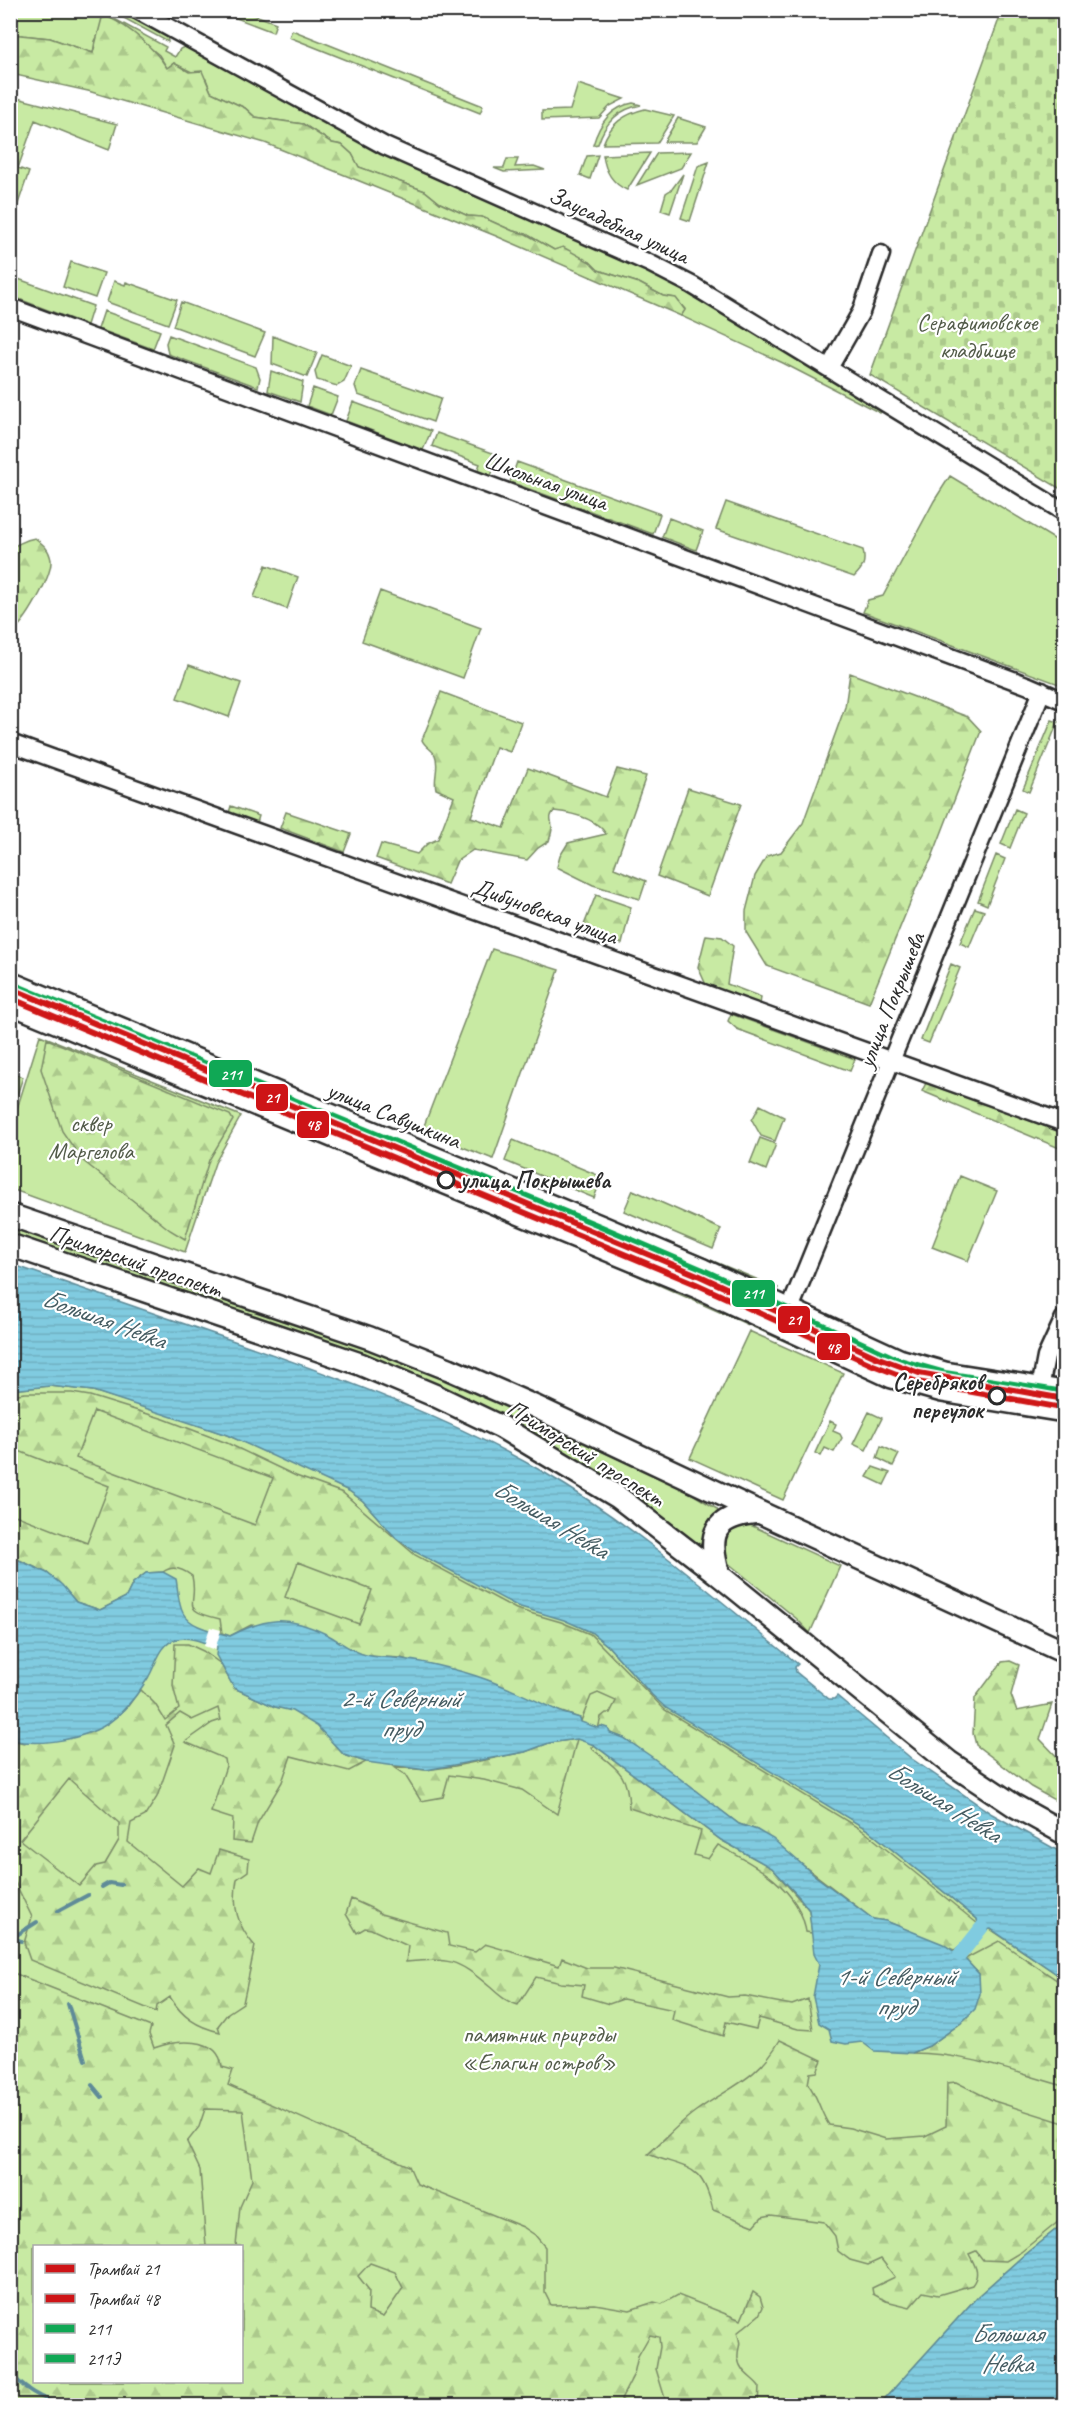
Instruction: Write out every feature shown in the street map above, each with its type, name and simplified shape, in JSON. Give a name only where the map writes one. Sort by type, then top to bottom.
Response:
[{"type":"main road","name":"улица Савушкина","points":[[10,983],[602,1227],[786,1318],[872,1369],[942,1391],[1038,1397],[1065,1392]]},
{"type":"main road","name":"улица Савушкина","points":[[10,1003],[695,1286],[786,1318]]},
{"type":"main road","name":"Приморский проспект","points":[[10,1215],[370,1338],[449,1369],[1065,1652]]},
{"type":"main road","name":"Приморский проспект","points":[[10,1245],[360,1364],[501,1427],[618,1497],[719,1575],[949,1762],[1015,1806],[1065,1833]]},
{"type":"main road","name":"улица Савушкина","points":[[1038,1397],[1065,1411]]},
{"type":"main road","points":[[719,1575],[712,1552],[716,1531],[732,1516],[759,1512]]},
{"type":"street","name":"Заусадебная улица","points":[[137,10],[385,146],[683,280],[1065,512]]},
{"type":"street","points":[[829,368],[861,312],[881,254]]},
{"type":"street","name":"Школьная улица","points":[[10,308],[1065,701]]},
{"type":"street","name":"улица Покрышева","points":[[786,1318],[1042,691]]},
{"type":"street","name":"Дибуновская улица","points":[[10,743],[1065,1124]]},
{"type":"street","points":[[1038,1397],[1046,1357],[1065,1318]]},
{"type":"green space","points":[[15,11],[100,11],[166,47],[164,51],[175,57],[180,49],[186,46],[340,131],[412,167],[612,252],[667,281],[882,410],[880,413],[783,363],[681,316],[685,309],[675,298],[663,296],[639,283],[598,270],[590,262],[554,250],[526,234],[513,231],[482,217],[468,216],[440,203],[425,191],[359,167],[352,154],[342,145],[332,143],[303,124],[255,117],[245,108],[211,92],[206,79],[174,63],[167,68],[159,55],[114,19],[108,17],[95,41],[93,53],[50,38],[11,34]]},
{"type":"green space","points":[[111,11],[122,11],[167,35],[168,42]]},
{"type":"green space","points":[[218,11],[244,11],[276,23],[273,32]]},
{"type":"green space","name":"Серафимовское кладбище","points":[[1002,11],[1064,11],[1064,491],[870,375]]},
{"type":"green space","points":[[108,17],[125,26],[141,39],[167,68],[174,63],[189,72],[202,71],[211,92],[245,108],[255,117],[303,124],[332,143],[342,145],[352,154],[359,167],[425,191],[440,203],[468,216],[482,217],[513,231],[526,234],[554,250],[563,247],[590,262],[598,270],[639,283],[663,296],[676,298],[685,310],[681,316],[496,236],[265,143],[88,91],[11,74],[11,34],[50,38],[93,53],[102,18]]},
{"type":"green space","points":[[292,30],[483,106],[480,113],[289,37]]},
{"type":"green space","points":[[578,84],[624,99],[610,106],[599,118],[542,120],[542,111],[570,110]]},
{"type":"green space","points":[[17,98],[117,124],[109,150],[35,120],[18,168],[29,172],[11,224],[11,114],[13,114]]},
{"type":"green space","points":[[633,103],[641,105],[626,110],[614,118],[605,129],[598,144],[593,145],[607,118],[618,108]]},
{"type":"green space","points":[[645,109],[674,116],[657,143],[603,144],[614,125],[631,114]]},
{"type":"green space","points":[[678,118],[706,127],[697,142],[664,142]]},
{"type":"green space","points":[[691,152],[681,168],[637,185],[657,153]]},
{"type":"green space","points":[[650,153],[627,190],[610,176],[603,155]]},
{"type":"green space","points":[[598,155],[590,179],[580,175],[587,156]]},
{"type":"green space","points":[[507,159],[518,159],[515,167],[534,166],[545,170],[504,172],[494,168],[504,168]]},
{"type":"green space","points":[[709,162],[690,221],[681,218],[698,166]]},
{"type":"green space","points":[[683,174],[670,213],[661,210],[666,193],[672,189]]},
{"type":"green space","points":[[71,262],[104,273],[95,298],[63,287]]},
{"type":"green space","points":[[10,276],[93,306],[87,325],[11,296]]},
{"type":"green space","points":[[114,281],[125,285],[126,282],[177,300],[168,324],[107,302]]},
{"type":"green space","points":[[181,302],[265,333],[255,356],[173,326]]},
{"type":"green space","points":[[104,311],[160,331],[153,349],[98,329]]},
{"type":"green space","points":[[169,335],[256,367],[260,378],[258,387],[168,354],[166,343]]},
{"type":"green space","points":[[273,336],[317,353],[307,377],[272,364]]},
{"type":"green space","points":[[322,355],[351,366],[344,382],[337,386],[317,380],[315,372]]},
{"type":"green space","points":[[361,370],[441,398],[433,422],[358,395],[355,386]]},
{"type":"green space","points":[[271,371],[303,382],[300,402],[268,391]]},
{"type":"green space","points":[[313,388],[338,397],[331,415],[307,406]]},
{"type":"green space","points":[[353,402],[431,431],[423,450],[346,421]]},
{"type":"green space","points":[[437,433],[498,455],[491,476],[477,471],[480,464],[432,446]]},
{"type":"green space","points":[[517,462],[660,514],[653,534],[510,482]]},
{"type":"green space","points":[[950,476],[1064,545],[1064,686],[863,612],[868,600],[883,596]]},
{"type":"green space","points":[[726,502],[863,550],[863,565],[854,577],[716,529]]},
{"type":"green space","points":[[669,518],[703,531],[696,550],[662,537]]},
{"type":"green space","points":[[35,538],[49,553],[50,567],[30,610],[17,628],[11,632],[11,547]]},
{"type":"green space","points":[[266,565],[298,577],[287,609],[254,597]]},
{"type":"green space","points":[[380,591],[481,628],[463,678],[362,641]]},
{"type":"green space","points":[[189,665],[241,683],[229,717],[177,698]]},
{"type":"green space","points":[[850,673],[968,717],[981,731],[931,860],[917,886],[869,1003],[767,966],[746,932],[746,911],[755,876],[767,856],[781,852],[803,823],[845,707]]},
{"type":"green space","points":[[441,692],[521,722],[510,752],[496,747],[471,817],[504,828],[528,768],[606,797],[617,769],[646,776],[614,868],[646,881],[640,899],[593,885],[557,867],[560,856],[568,843],[606,834],[602,828],[590,820],[561,812],[554,811],[551,815],[552,830],[549,841],[538,848],[527,860],[473,850],[457,861],[447,884],[376,858],[381,844],[417,854],[427,844],[438,839],[454,797],[436,789],[436,759],[434,753],[422,740]]},
{"type":"green space","points":[[1052,720],[1058,722],[1029,792],[1023,789]]},
{"type":"green space","points":[[688,788],[741,804],[708,896],[657,876]]},
{"type":"green space","points":[[231,806],[259,816],[256,826],[228,816]]},
{"type":"green space","points":[[1015,809],[1024,813],[1010,848],[1001,844]]},
{"type":"green space","points":[[286,812],[351,834],[344,852],[280,828]]},
{"type":"green space","points":[[996,855],[1005,859],[987,905],[978,901]]},
{"type":"green space","points":[[596,895],[631,907],[622,944],[582,930]]},
{"type":"green space","points":[[975,908],[984,911],[969,947],[960,943]]},
{"type":"green space","points":[[706,935],[722,937],[733,946],[727,984],[761,997],[760,1005],[706,985],[698,967]]},
{"type":"green space","points":[[492,949],[559,970],[493,1159],[422,1131]]},
{"type":"green space","points":[[951,964],[960,968],[929,1043],[921,1040]]},
{"type":"green space","points":[[731,1014],[855,1059],[850,1071],[737,1029],[728,1021]]},
{"type":"green space","name":"сквер Маргелова","points":[[40,1035],[241,1116],[215,1163],[185,1252],[11,1189],[10,1131]]},
{"type":"green space","name":"сквер Маргелова","points":[[47,1039],[230,1115],[233,1120],[209,1160],[185,1239],[170,1230],[82,1160],[62,1131],[41,1069]]},
{"type":"green space","points":[[10,1073],[23,1077],[11,1113]]},
{"type":"green space","points":[[926,1083],[1064,1133],[1064,1150],[922,1091]]},
{"type":"green space","points":[[760,1105],[784,1117],[775,1141],[761,1136],[752,1120]]},
{"type":"green space","points":[[760,1138],[776,1144],[766,1170],[750,1163]]},
{"type":"green space","points":[[513,1140],[602,1177],[594,1198],[505,1161]]},
{"type":"green space","points":[[960,1176],[997,1191],[968,1261],[932,1247]]},
{"type":"green space","points":[[633,1190],[721,1229],[713,1249],[624,1211]]},
{"type":"green space","points":[[614,1220],[778,1288],[775,1295],[612,1227]]},
{"type":"green space","points":[[11,1226],[365,1348],[445,1379],[686,1490],[717,1509],[718,1514],[707,1528],[701,1544],[697,1545],[623,1489],[560,1449],[506,1418],[441,1387],[364,1355],[11,1233]]},
{"type":"green space","points":[[599,1250],[848,1362],[845,1368],[596,1257]]},
{"type":"green space","points":[[749,1331],[843,1373],[783,1500],[690,1458]]},
{"type":"green space","name":"памятник природы «Елагин остров»","points":[[50,1386],[93,1391],[227,1435],[349,1491],[363,1501],[396,1538],[591,1632],[608,1646],[652,1695],[868,1830],[977,1919],[979,1925],[986,1930],[990,1929],[1064,1979],[1064,2223],[978,2296],[879,2405],[11,2405],[11,1390]]},
{"type":"green space","points":[[72,1393],[90,1396],[164,1419],[227,1443],[296,1476],[343,1493],[415,1555],[516,1609],[561,1622],[590,1634],[665,1710],[865,1832],[978,1924],[954,1950],[886,1921],[873,1919],[757,1830],[739,1824],[624,1738],[610,1733],[607,1728],[601,1726],[598,1729],[601,1717],[610,1713],[616,1701],[598,1693],[591,1696],[581,1721],[580,1718],[401,1658],[368,1656],[352,1651],[326,1634],[251,1625],[230,1636],[222,1633],[220,1619],[207,1616],[194,1609],[192,1576],[178,1569],[146,1573],[133,1583],[126,1597],[100,1610],[76,1602],[47,1573],[11,1556],[10,1513],[87,1543],[109,1486],[11,1448],[11,1395]],"holes":[[[94,1411],[273,1478],[255,1525],[76,1458]],[[298,1562],[372,1590],[359,1624],[285,1597]]]},
{"type":"green space","points":[[869,1412],[882,1418],[866,1450],[853,1444]]},
{"type":"green space","points":[[830,1421],[836,1424],[833,1431],[840,1434],[842,1438],[834,1452],[825,1448],[821,1456],[815,1453]]},
{"type":"green space","points":[[881,1446],[899,1454],[893,1466],[877,1458]]},
{"type":"green space","points":[[873,1467],[890,1473],[884,1485],[867,1477]]},
{"type":"green space","points":[[746,1523],[840,1566],[810,1633],[797,1619],[722,1558],[722,1532]]},
{"type":"green space","points":[[175,1644],[188,1644],[221,1664],[234,1688],[275,1707],[292,1710],[317,1725],[344,1755],[366,1762],[349,1771],[291,1756],[282,1782],[258,1822],[251,1843],[232,1841],[233,1819],[211,1812],[226,1766],[225,1759],[185,1742],[212,1723],[221,1720],[218,1708],[192,1720],[180,1713],[166,1725],[175,1745],[157,1797],[145,1816],[131,1823],[128,1842],[182,1886],[199,1868],[211,1873],[219,1850],[249,1859],[248,1871],[237,1879],[235,1898],[240,1923],[255,1946],[243,2003],[228,2013],[218,2026],[220,2032],[191,2020],[170,1997],[157,2006],[156,2012],[30,1960],[24,1943],[32,1917],[11,1874],[11,1740],[24,1743],[128,1706],[140,1689],[155,1704],[165,1720],[179,1709],[173,1686]],"holes":[[[69,1779],[119,1823],[119,1840],[105,1864],[96,1866],[79,1886],[20,1840]]]},
{"type":"green space","points":[[1010,1661],[1019,1665],[1011,1695],[1017,1711],[1052,1704],[1040,1739],[1064,1764],[1064,1774],[1056,1801],[1031,1787],[976,1745],[973,1733],[975,1698],[1002,1662]]},
{"type":"green space","points":[[577,1739],[557,1814],[522,1790],[484,1780],[449,1775],[443,1797],[421,1801],[405,1775],[393,1767],[426,1770],[455,1766],[525,1752],[549,1743]]},
{"type":"green space","points":[[594,1745],[721,1840],[772,1868],[809,1910],[812,1933],[806,1932],[802,1916],[785,1890],[760,1869],[718,1845],[708,1859],[694,1855],[701,1831],[629,1808],[623,1779],[614,1767],[591,1748]]},
{"type":"green space","points":[[351,1899],[381,1914],[447,1933],[449,1946],[475,1952],[485,1944],[559,1966],[562,1958],[587,1968],[614,1968],[728,1997],[745,1996],[792,2005],[808,1999],[813,2030],[798,2029],[759,2018],[756,2029],[726,2022],[723,2036],[672,2020],[674,2010],[623,1999],[609,2004],[582,1996],[584,1985],[561,1983],[536,1977],[518,2005],[503,1998],[460,1965],[432,1960],[406,1962],[408,1946],[371,1929],[365,1928],[357,1933],[346,1914]]},
{"type":"green space","points":[[999,1941],[1064,1985],[1064,2086],[970,2060],[912,2053],[929,2046],[961,2023],[979,1974],[965,1959]]},
{"type":"green space","points":[[11,1972],[151,2027],[149,2034],[154,2048],[184,2042],[205,2045],[213,2049],[222,2067],[233,2070],[228,2085],[409,2166],[417,2184],[523,2227],[535,2235],[545,2247],[545,2293],[551,2305],[595,2304],[630,2310],[654,2302],[662,2304],[678,2295],[741,2320],[753,2292],[760,2297],[763,2307],[759,2315],[737,2333],[740,2341],[739,2363],[743,2371],[759,2386],[758,2405],[667,2405],[656,2369],[660,2347],[659,2337],[650,2335],[638,2356],[634,2374],[621,2399],[629,2405],[534,2405],[530,2400],[521,2398],[514,2406],[11,2405]],"holes":[[[370,2263],[395,2272],[403,2288],[383,2317],[368,2311],[369,2290],[358,2276]]]},
{"type":"green space","points":[[780,2040],[822,2060],[817,2072],[810,2073],[808,2084],[829,2125],[850,2128],[886,2139],[925,2136],[946,2126],[947,2083],[956,2082],[994,2101],[1064,2123],[1064,2217],[1021,2252],[1006,2261],[983,2260],[976,2251],[969,2254],[977,2273],[972,2285],[938,2295],[923,2292],[910,2307],[886,2301],[873,2294],[872,2288],[895,2277],[881,2259],[868,2265],[850,2260],[838,2251],[835,2236],[824,2222],[771,2215],[762,2217],[754,2226],[713,2210],[709,2194],[698,2175],[683,2166],[648,2154],[690,2116],[753,2073],[771,2054]]},
{"type":"water","points":[[11,1264],[277,1356],[394,1400],[471,1434],[545,1473],[579,1494],[643,1539],[798,1664],[795,1667],[796,1672],[829,1699],[837,1696],[912,1759],[992,1814],[1064,1854],[1064,1979],[991,1929],[986,1930],[978,1924],[977,1919],[868,1830],[666,1708],[608,1646],[591,1632],[564,1620],[517,1606],[414,1551],[396,1538],[363,1501],[349,1491],[227,1435],[93,1391],[50,1386],[11,1390]]},
{"type":"water","points":[[10,1556],[47,1573],[62,1585],[76,1602],[100,1610],[126,1597],[133,1583],[146,1573],[163,1572],[176,1579],[183,1613],[192,1622],[204,1628],[230,1636],[266,1622],[288,1621],[326,1634],[360,1653],[415,1661],[467,1673],[580,1718],[581,1722],[598,1728],[601,1726],[608,1728],[610,1733],[624,1738],[652,1757],[739,1824],[773,1839],[814,1875],[873,1919],[886,1921],[943,1944],[965,1959],[979,1974],[980,1994],[975,2009],[961,2023],[929,2046],[912,2053],[874,2051],[862,2042],[846,2044],[832,2041],[829,2029],[819,2023],[813,1997],[819,1964],[814,1954],[809,1910],[800,1898],[772,1868],[721,1840],[594,1745],[577,1739],[549,1743],[525,1752],[426,1770],[366,1762],[344,1755],[317,1726],[292,1711],[275,1707],[234,1688],[216,1655],[217,1647],[182,1638],[166,1645],[138,1693],[119,1715],[104,1726],[65,1740],[32,1743],[11,1740]]},
{"type":"water","name":"Большая Невка","points":[[1064,2223],[1064,2405],[879,2405],[978,2296]]},
{"type":"pier","points":[[210,1627],[221,1630],[215,1650],[204,1646]]},
{"type":"waterway","points":[[102,1887],[109,1883],[121,1885]]},
{"type":"waterway","points":[[58,1911],[88,1895]]},
{"type":"waterway","points":[[21,1941],[12,1938],[37,1922]]},
{"type":"waterway","name":"1-й Северный пруд","points":[[960,1955],[982,1927]]},
{"type":"waterway","points":[[68,2004],[85,2060]]},
{"type":"waterway","points":[[92,2085],[102,2097]]},
{"type":"waterway","points":[[10,2371],[32,2392],[60,2402]]},
{"type":"tram line","name":"21","points":[[10,988],[700,1276],[876,1357],[919,1373],[1064,1399]]},
{"type":"tram line","name":"48","points":[[10,998],[696,1284],[873,1365],[917,1382],[1062,1408]]},
{"type":"transit line","name":"211","points":[[10,983],[602,1227],[703,1270],[899,1360],[945,1373],[1064,1392]]},
{"type":"transit line","name":"211Э","points":[[10,993],[599,1235],[896,1368],[944,1382],[1063,1401]]},
{"type":"place","name":"улица Покрышева","points":[[446,1180]]},
{"type":"place","name":"Серебряков переулок","points":[[997,1396]]},
{"type":"water label","name":"2-й Северный пруд","points":[[400,1713]]}]
